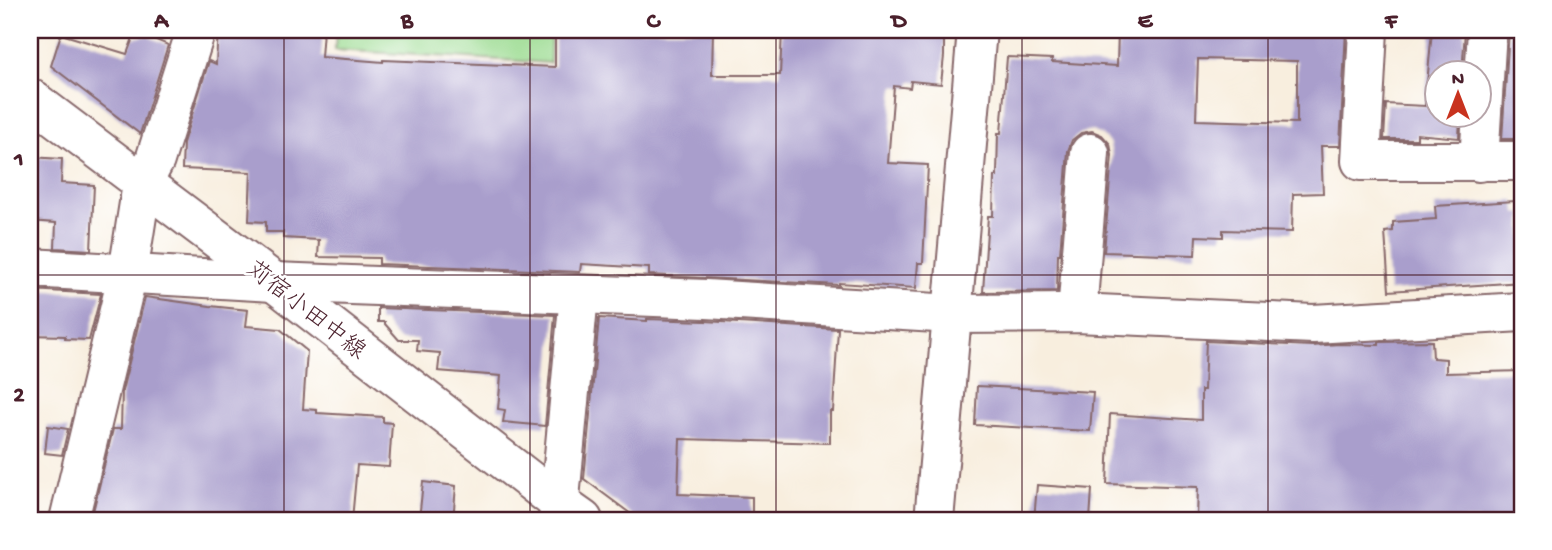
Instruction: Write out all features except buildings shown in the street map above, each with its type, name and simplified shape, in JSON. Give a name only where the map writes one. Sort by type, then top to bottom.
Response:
[{"type":"street","points":[[69,520],[128,272],[142,184],[155,160],[196,30]]},
{"type":"street","points":[[934,520],[977,30]]},
{"type":"street","points":[[1368,30],[1361,161],[1522,162]]},
{"type":"street","points":[[1479,162],[1487,30]]},
{"type":"street","name":"苅宿小田中線","points":[[30,98],[274,282],[567,515]]},
{"type":"street","points":[[1077,313],[1090,153]]},
{"type":"street","points":[[30,268],[274,282],[706,299],[953,314],[1077,313],[1313,324],[1522,312]]},
{"type":"street","points":[[567,515],[579,295]]},
{"type":"green space","points":[[336,30],[551,30],[550,63],[335,50]]}]
